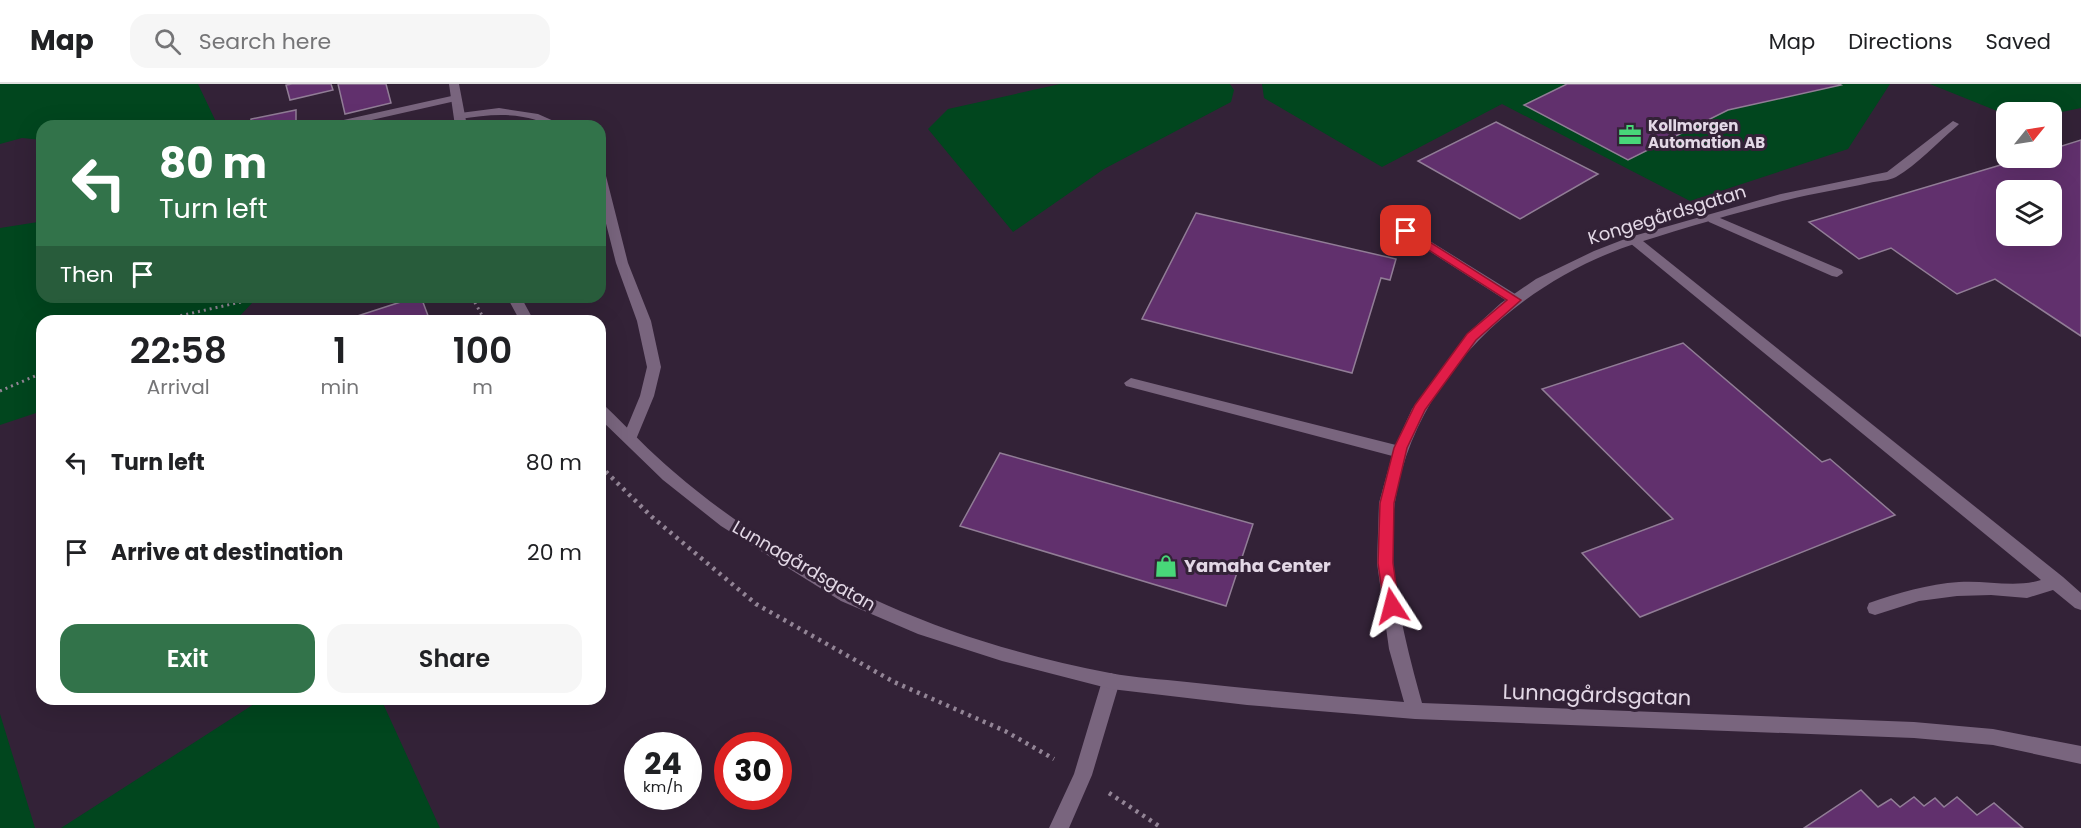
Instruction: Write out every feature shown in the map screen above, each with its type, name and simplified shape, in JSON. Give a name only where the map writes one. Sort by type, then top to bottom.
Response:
[{"type":"street","points":[[454,84],[460,120]]},
{"type":"street","points":[[357,120],[456,98]]},
{"type":"street","points":[[463,120],[488,111],[523,111],[545,120]]},
{"type":"street","name":"Kongegårdsgatan","points":[[1415,711],[1398,649],[1385,563],[1387,503],[1400,452],[1419,409],[1472,337],[1515,300],[1541,282],[1574,265],[1634,240],[1785,197],[1891,175],[1953,124]]},
{"type":"street","points":[[606,200],[622,263],[644,321],[654,367],[647,396],[630,437]]},
{"type":"street","points":[[1388,219],[1515,300]]},
{"type":"street","points":[[1713,219],[1837,273]]},
{"type":"street","points":[[1634,240],[2081,603]]},
{"type":"street","points":[[1131,383],[1400,452]]},
{"type":"street","name":"Lunnagårdsgatan","points":[[606,415],[668,476],[727,522],[847,596],[918,627],[1002,654],[1111,681],[1247,698],[1415,711],[1914,730],[1994,737],[2081,755]]},
{"type":"street","points":[[1875,608],[1919,594],[1957,588],[2027,591],[2057,582]]},
{"type":"street","points":[[1059,828],[1083,775],[1111,681]]},
{"type":"path","points":[[184,315],[236,303]]},
{"type":"path","points":[[0,391],[36,376]]},
{"type":"path","points":[[606,471],[652,518],[756,604],[894,682],[1005,731],[1083,775],[1162,828]]},
{"type":"green space","points":[[0,84],[198,84],[215,120],[36,120],[36,139],[22,138],[0,144]]},
{"type":"green space","points":[[1060,84],[1230,84],[1234,90],[1231,102],[1104,169],[1013,232],[928,129],[948,109]]},
{"type":"green space","points":[[1262,84],[1890,84],[1848,149],[1690,201],[1502,104],[1382,167],[1264,98]]},
{"type":"green space","points":[[1930,84],[2081,84],[2081,108],[2062,112],[2062,102],[1996,102],[1996,111]]},
{"type":"green space","points":[[36,222],[36,303],[252,303],[241,315],[36,315],[36,413],[0,425],[0,228]]},
{"type":"green space","points":[[253,705],[384,705],[440,828],[61,828]]},
{"type":"green space","points":[[0,714],[35,828],[0,828]]},
{"type":"building","points":[[331,84],[333,90],[290,100],[286,85]]},
{"type":"building","points":[[338,84],[386,84],[391,103],[345,114]]},
{"type":"building","name":"Kollmorgen Automation AB","points":[[1567,84],[1841,85],[1728,110],[1628,160],[1524,105]]},
{"type":"building","points":[[296,110],[296,120],[251,119]]},
{"type":"building","points":[[1496,122],[1598,174],[1520,219],[1418,161]]},
{"type":"building","points":[[2081,140],[2081,336],[1995,279],[1957,294],[1891,248],[1859,259],[1809,222],[1996,166],[2062,168],[2062,146]]},
{"type":"building","points":[[1196,213],[1396,259],[1390,280],[1381,278],[1352,373],[1142,319]]},
{"type":"building","points":[[398,303],[423,303],[428,315],[360,315]]},
{"type":"building","points":[[1683,343],[1822,462],[1830,459],[1895,515],[1640,617],[1582,553],[1673,519],[1542,389]]},
{"type":"building","name":"Yamaha Center","points":[[1000,453],[1253,524],[1226,606],[960,526]]},
{"type":"building","points":[[1861,790],[1878,807],[1891,799],[1900,807],[1914,797],[1924,806],[1935,798],[1944,807],[1957,797],[1977,815],[1994,803],[2023,828],[1804,828]]},
{"type":"place","name":"Kollmorgen Automation AB","points":[[1630,135]]},
{"type":"place","name":"Yamaha Center","points":[[1166,566]]},
{"type":"route","points":[[1392,606],[1385,563],[1387,503],[1401,448],[1419,409],[1448,368],[1472,337],[1515,300],[1406,231]]}]
